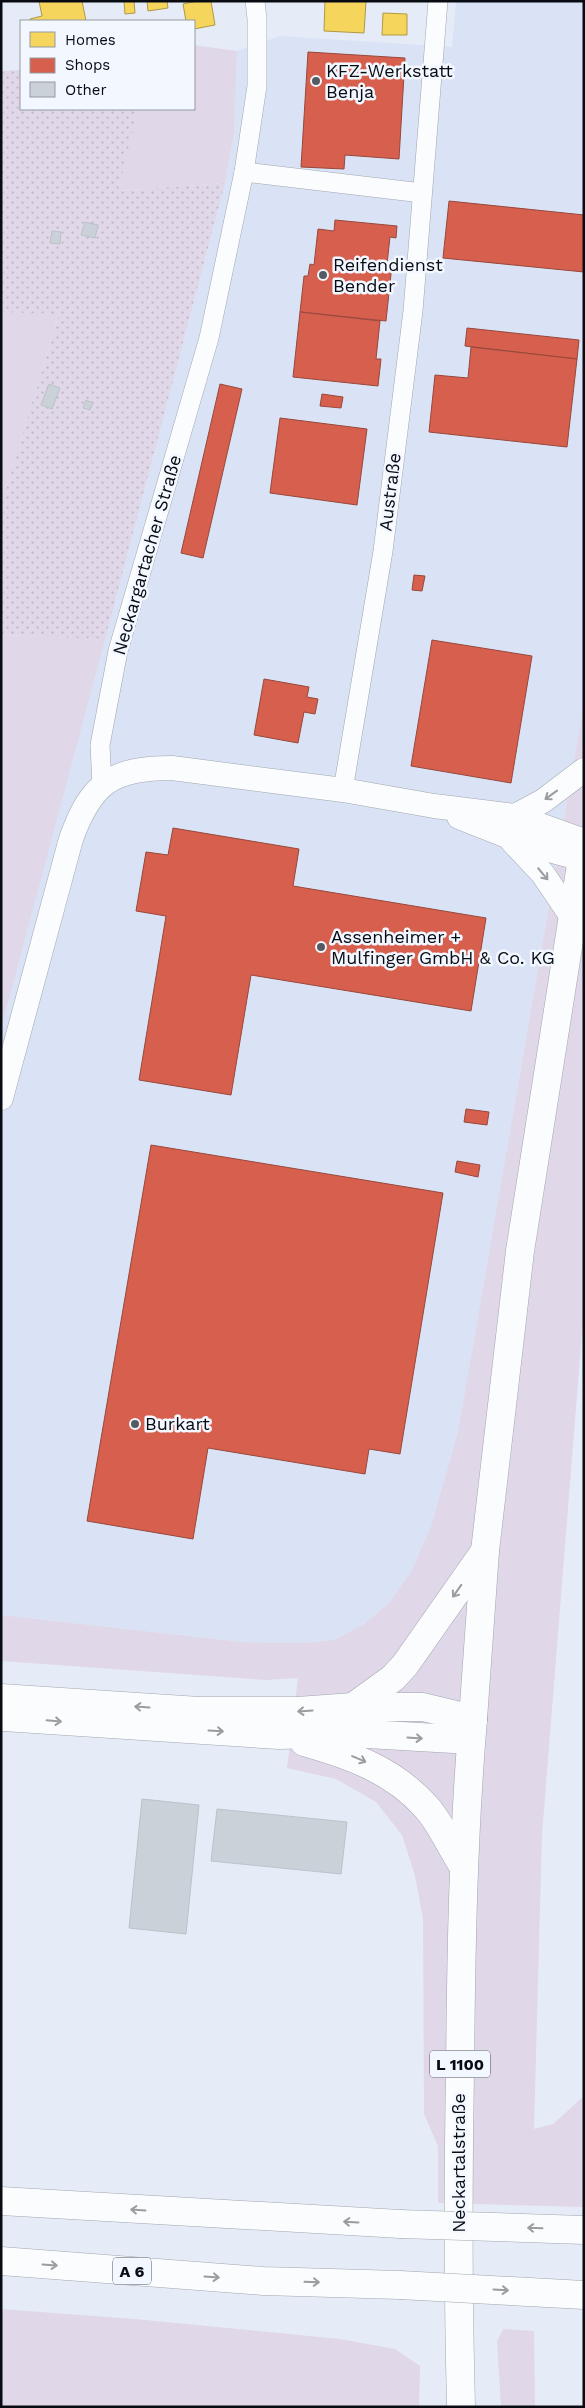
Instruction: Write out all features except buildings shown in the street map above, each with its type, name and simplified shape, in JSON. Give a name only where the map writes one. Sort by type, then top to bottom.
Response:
[{"type":"main road","name":"L 1100","points":[[472,1730],[484,1551],[520,1251],[583,849]]},
{"type":"main road","points":[[353,1707],[393,1678],[405,1666],[484,1551]]},
{"type":"main road","points":[[1,1698],[199,1711],[298,1711],[353,1707],[423,1707],[472,1730]]},
{"type":"main road","points":[[1,1717],[279,1735],[472,1730]]},
{"type":"main road","name":"Neckartalstraße","points":[[461,2407],[458,2187],[463,1866],[472,1730]]},
{"type":"main road","points":[[279,1735],[346,1753],[388,1774],[428,1808],[463,1866]]},
{"type":"main road","points":[[1,2201],[400,2224],[584,2230]]},
{"type":"main road","name":"A 6","points":[[1,2261],[263,2281],[400,2285],[584,2294]]},
{"type":"street","name":"Neckargartacher Straße","points":[[102,786],[100,745],[118,651],[209,338],[244,172],[256,86],[257,19],[255,1]]},
{"type":"street","name":"Austraße","points":[[343,790],[383,551],[413,311],[438,1]]},
{"type":"street","points":[[244,172],[422,193]]},
{"type":"street","points":[[1,1098],[71,839],[80,813],[92,794],[124,773],[147,768],[172,768],[343,790],[434,806],[583,849]]},
{"type":"street","points":[[512,827],[584,770]]},
{"type":"street","points":[[512,827],[572,917]]},
{"type":"shaded area","points":[[456,1],[584,1],[584,703],[458,1432],[431,1526],[412,1570],[390,1602],[364,1624],[334,1640],[303,1643],[243,1642],[1,1615],[1,1029],[225,183],[234,134],[237,51],[280,36],[452,47]]},
{"type":"shaded area","points":[[195,45],[237,51],[234,134],[225,183],[117,191],[138,110],[195,110]]},
{"type":"shaded area","points":[[20,70],[20,110],[138,110],[118,191],[225,183],[105,639],[1,635],[1,494],[5,493],[59,314],[1,312],[1,71]]},
{"type":"shaded area","points":[[1,312],[59,313],[5,494],[1,494]]},
{"type":"shaded area","points":[[1,635],[105,639],[1,1029]]},
{"type":"shaded area","points":[[584,703],[584,1307],[542,1835],[534,2129],[553,2124],[584,2096],[584,2207],[438,2203],[438,2146],[424,2114],[423,1919],[415,1876],[402,1835],[376,1802],[336,1779],[287,1768],[298,1678],[266,1680],[1,1661],[1,1615],[243,1642],[303,1643],[334,1640],[364,1624],[390,1602],[412,1570],[431,1526],[458,1432]]},
{"type":"shaded area","points":[[1,2309],[135,2319],[340,2339],[395,2349],[420,2366],[419,2407],[1,2407]]},
{"type":"shaded area","points":[[503,2329],[534,2331],[535,2407],[501,2407],[497,2341]]},
{"type":"place","name":"KFZ-Werkstatt Benja","points":[[316,81]]},
{"type":"place","name":"Reifendienst Bender","points":[[323,275]]},
{"type":"place","name":"Assenheimer + Mulfinger GmbH & Co. KG","points":[[321,947]]},
{"type":"place","name":"Burkart","points":[[135,1424]]}]
